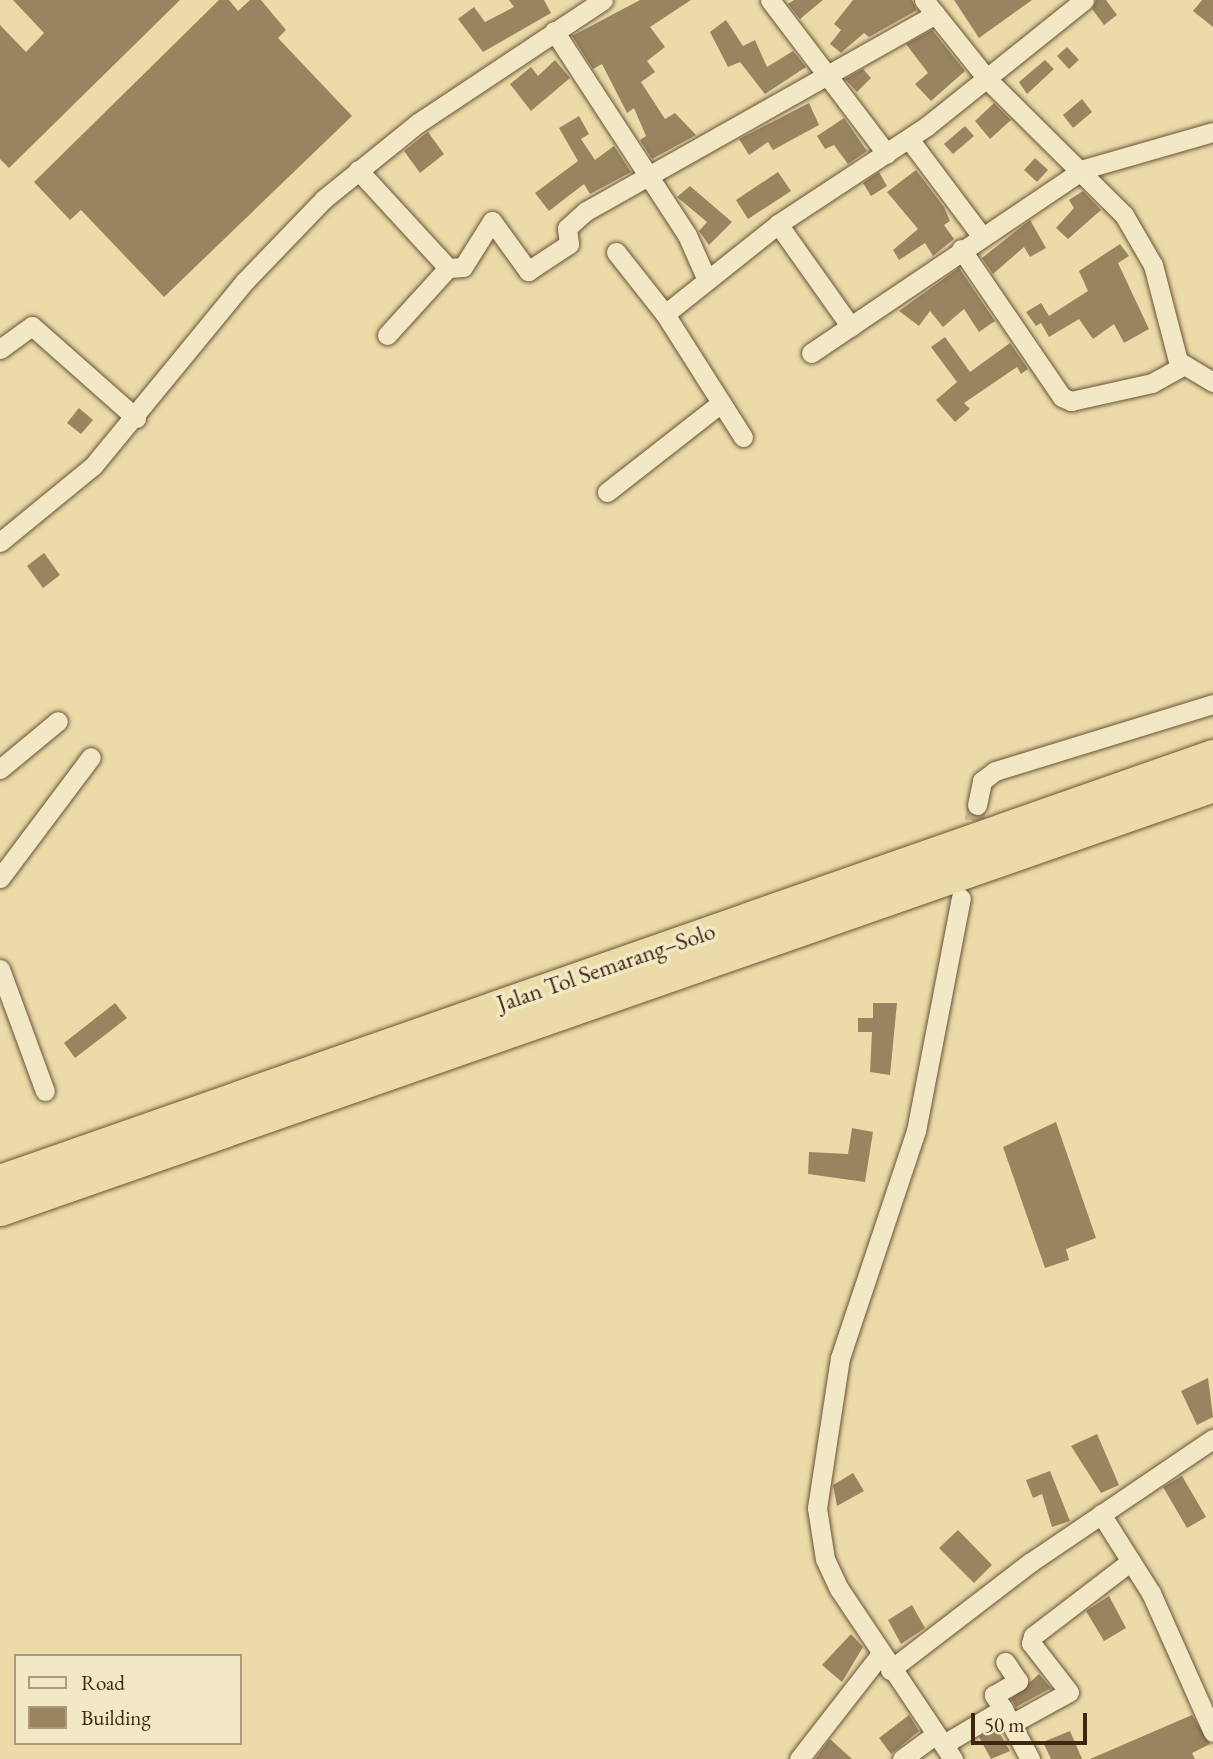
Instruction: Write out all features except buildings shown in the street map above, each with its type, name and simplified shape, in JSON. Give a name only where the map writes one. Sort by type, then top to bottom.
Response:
[{"type":"highway","name":"Jalan Tol Semarang–Solo","points":[[0,1182],[1213,757]]},
{"type":"highway","name":"Jalan Tol Semarang–Solo","points":[[0,1208],[1213,784]]},
{"type":"street","points":[[0,542],[67,490],[136,418],[253,273],[358,170],[554,31],[582,5],[603,0]]},
{"type":"street","points":[[770,0],[887,154]]},
{"type":"street","points":[[665,314],[778,225],[909,139],[988,80],[1084,0]]},
{"type":"street","points":[[387,335],[448,268],[463,267],[492,221],[528,271],[569,244],[573,221],[646,175],[829,76],[929,7],[988,80],[1084,169],[1124,215],[1153,265],[1183,366],[1213,382]]},
{"type":"street","points":[[554,31],[687,235],[707,280]]},
{"type":"street","points":[[811,353],[981,234],[1084,169],[1213,132]]},
{"type":"street","points":[[909,139],[981,234]]},
{"type":"street","points":[[358,170],[448,268]]},
{"type":"street","points":[[778,225],[851,327]]},
{"type":"street","points":[[961,249],[1062,397],[1071,401],[1152,383],[1183,366]]},
{"type":"street","points":[[616,252],[665,314],[743,437]]},
{"type":"street","points":[[0,349],[32,326],[136,418]]},
{"type":"street","points":[[607,492],[721,403]]},
{"type":"street","points":[[976,805],[982,781],[995,771],[1213,704]]},
{"type":"street","points":[[0,769],[58,721]]},
{"type":"street","points":[[0,878],[91,757]]},
{"type":"street","points":[[944,1745],[885,1663],[825,1559],[817,1507],[840,1358],[916,1131],[961,898]]},
{"type":"street","points":[[0,969],[45,1091]]},
{"type":"street","points":[[799,1759],[885,1663],[1213,1440]]},
{"type":"street","points":[[1101,1514],[1170,1630],[1213,1732]]},
{"type":"street","points":[[902,1759],[944,1745],[1007,1716],[1069,1692],[1031,1643],[1033,1636],[1131,1561]]},
{"type":"street","points":[[1005,1662],[1018,1681],[994,1695],[1030,1759]]},
{"type":"tunnel","points":[[969,849],[977,805]]}]
